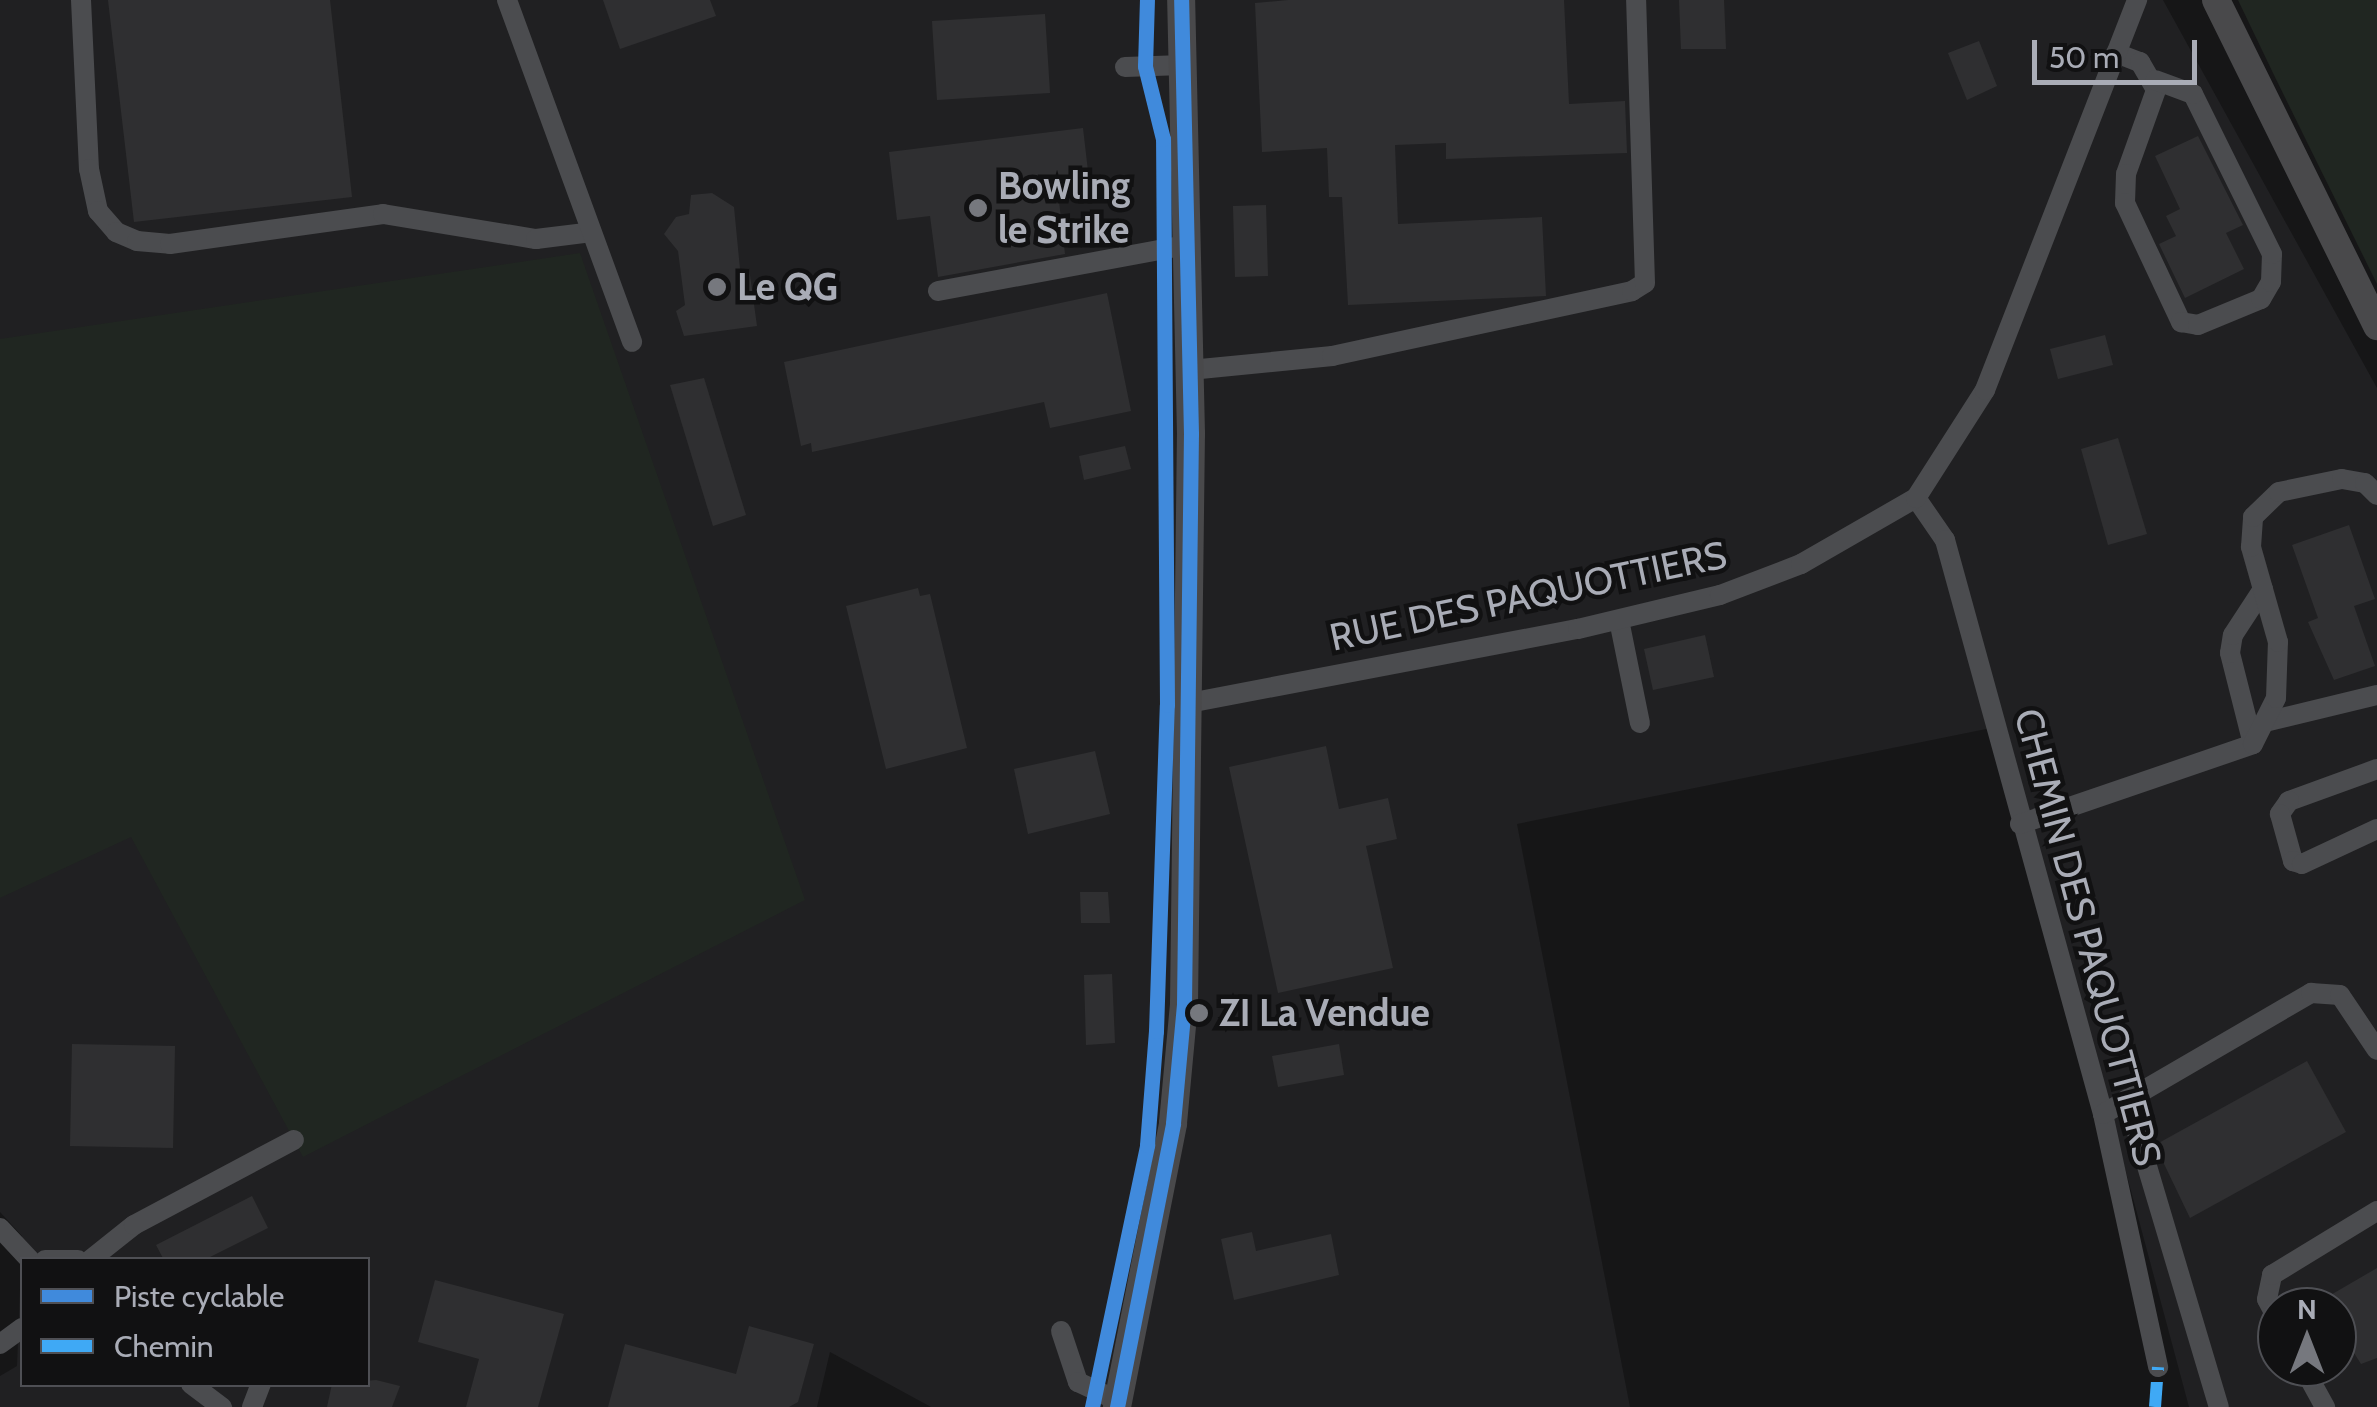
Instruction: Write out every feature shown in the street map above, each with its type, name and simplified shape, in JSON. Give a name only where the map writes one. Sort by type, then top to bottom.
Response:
[{"type":"main road","points":[[1118,1404],[1173,1123],[1184,1004],[1190,370],[1181,0]]},
{"type":"main road","points":[[2216,0],[2377,326]]},
{"type":"street","points":[[81,0],[89,169],[98,211],[116,232],[137,241],[170,244],[383,214],[536,239],[592,232]]},
{"type":"street","points":[[507,0],[632,342]]},
{"type":"street","points":[[1190,370],[1332,356],[1632,292],[1645,283],[1636,0]]},
{"type":"street","name":"RUE DES PAQUOTTIERS","points":[[1189,703],[1619,620],[1720,594],[1801,564],[1916,498],[1985,390],[2138,0]]},
{"type":"street","points":[[2116,53],[2140,62],[2156,80],[2193,94],[2272,254],[2271,282],[2261,299],[2198,325],[2181,322],[2125,203],[2126,174],[2155,100],[2156,80]]},
{"type":"street","points":[[1125,67],[1182,66]]},
{"type":"street","points":[[938,291],[1187,244]]},
{"type":"street","points":[[2020,824],[2252,744],[2269,721],[2278,642],[2251,547],[2252,517],[2279,492],[2342,479],[2365,483],[2377,495]]},
{"type":"street","name":"CHEMIN DES PAQUOTTIERS","points":[[1916,498],[1939,529],[2103,1114],[2158,1367]]},
{"type":"street","points":[[2252,744],[2230,652],[2233,635],[2263,589]]},
{"type":"street","points":[[1619,620],[1640,723]]},
{"type":"street","points":[[2269,721],[2377,695]]},
{"type":"street","points":[[2377,768],[2289,801],[2280,814],[2293,861],[2302,864],[2377,829]]},
{"type":"street","points":[[2103,1114],[2311,993],[2340,995],[2377,1050]]},
{"type":"street","points":[[2127,1099],[2220,1407]]},
{"type":"street","points":[[94,1257],[134,1225],[294,1140]]},
{"type":"street","points":[[2270,1287],[2272,1275],[2377,1211]]},
{"type":"street","points":[[0,1228],[27,1257]]},
{"type":"street","points":[[1061,1331],[1078,1382],[1118,1404]]},
{"type":"street","points":[[195,1387],[222,1407]]},
{"type":"shaded area","points":[[0,0],[2163,0],[2377,388],[2377,1407],[2189,1407],[2006,725],[1517,824],[1630,1407],[931,1407],[830,1352],[817,1407],[0,1407],[0,1376],[17,1366],[20,1288],[20,1387],[370,1387],[370,1257],[21,1257],[22,1236],[0,1212]]},
{"type":"shaded area","points":[[2238,0],[2377,0],[2377,284],[2273,73]]},
{"type":"shaded area","points":[[580,253],[805,900],[303,1157],[131,837],[0,898],[0,339]]},
{"type":"building","points":[[108,0],[330,0],[352,197],[134,222]]},
{"type":"building","points":[[603,0],[710,0],[716,16],[620,49]]},
{"type":"building","points":[[1564,0],[1569,104],[1625,101],[1627,153],[1446,159],[1446,143],[1395,145],[1398,224],[1542,217],[1546,296],[1348,305],[1342,197],[1329,197],[1327,148],[1262,152],[1255,3]]},
{"type":"building","points":[[1679,0],[1724,0],[1726,49],[1681,49]]},
{"type":"building","points":[[1045,14],[1050,93],[937,100],[932,21]]},
{"type":"building","points":[[1979,41],[1997,86],[1967,100],[1948,53]]},
{"type":"building","name":"Bowling le Strike","points":[[1083,128],[1091,197],[1059,201],[1065,254],[938,277],[930,216],[897,220],[889,152]]},
{"type":"building","points":[[2198,136],[2243,225],[2226,233],[2244,269],[2185,298],[2159,244],[2176,236],[2166,216],[2180,209],[2155,156]]},
{"type":"building","name":"Le QG","points":[[712,193],[734,207],[740,269],[749,268],[757,326],[684,336],[676,311],[685,305],[678,251],[664,234],[676,217],[689,214],[691,195]]},
{"type":"building","points":[[1266,205],[1268,276],[1235,277],[1233,206]]},
{"type":"building","points":[[1107,293],[1131,411],[1050,428],[1044,402],[812,452],[811,443],[801,446],[784,362]]},
{"type":"building","points":[[2105,335],[2113,365],[2058,379],[2050,349]]},
{"type":"building","points":[[704,378],[746,515],[713,526],[670,385]]},
{"type":"building","points":[[2118,438],[2147,534],[2108,545],[2081,449]]},
{"type":"building","points":[[1125,446],[1131,469],[1084,480],[1079,456]]},
{"type":"building","points":[[2349,525],[2375,599],[2354,606],[2375,666],[2334,680],[2308,622],[2318,618],[2292,545]]},
{"type":"building","points":[[918,588],[920,596],[930,594],[967,748],[886,769],[846,606]]},
{"type":"building","points":[[1705,635],[1714,677],[1653,690],[1644,649]]},
{"type":"building","points":[[1326,746],[1339,809],[1388,798],[1397,839],[1366,846],[1393,968],[1278,993],[1229,767]]},
{"type":"building","points":[[1095,751],[1110,814],[1028,834],[1014,769]]},
{"type":"building","points":[[1080,892],[1108,892],[1110,923],[1081,923]]},
{"type":"building","points":[[1112,974],[1115,1043],[1086,1045],[1084,975]]},
{"type":"building","points":[[72,1044],[175,1046],[173,1148],[70,1146]]},
{"type":"building","points":[[1339,1044],[1344,1075],[1278,1087],[1272,1056]]},
{"type":"building","points":[[2307,1061],[2346,1132],[2190,1218],[2155,1145]]},
{"type":"building","points":[[252,1196],[268,1228],[210,1257],[162,1257],[156,1245]]},
{"type":"building","points":[[1252,1232],[1256,1251],[1331,1234],[1339,1275],[1234,1300],[1221,1239]]},
{"type":"building","points":[[2377,1268],[2377,1358],[2361,1364],[2357,1358],[2357,1287],[2344,1287]]},
{"type":"building","points":[[435,1280],[564,1314],[538,1407],[466,1407],[479,1359],[418,1342]]},
{"type":"building","points":[[749,1326],[814,1344],[798,1402],[789,1407],[608,1407],[625,1344],[736,1374]]},
{"type":"building","points":[[370,1381],[400,1386],[392,1407],[327,1407],[331,1387],[370,1387]]},
{"type":"marked path","points":[[2155,1407],[2158,1367]]},
{"type":"cycle path","points":[[1092,1407],[1147,1145],[1156,1031],[1167,705],[1163,139],[1145,66],[1147,0]]},
{"type":"cycle path","points":[[1117,1407],[1173,1123],[1184,1004],[1191,434],[1181,0]]},
{"type":"place","name":"Bowling le Strike","points":[[978,208]]},
{"type":"place","name":"Le QG","points":[[717,287]]},
{"type":"place","name":"ZI La Vendue","points":[[1199,1013]]}]
